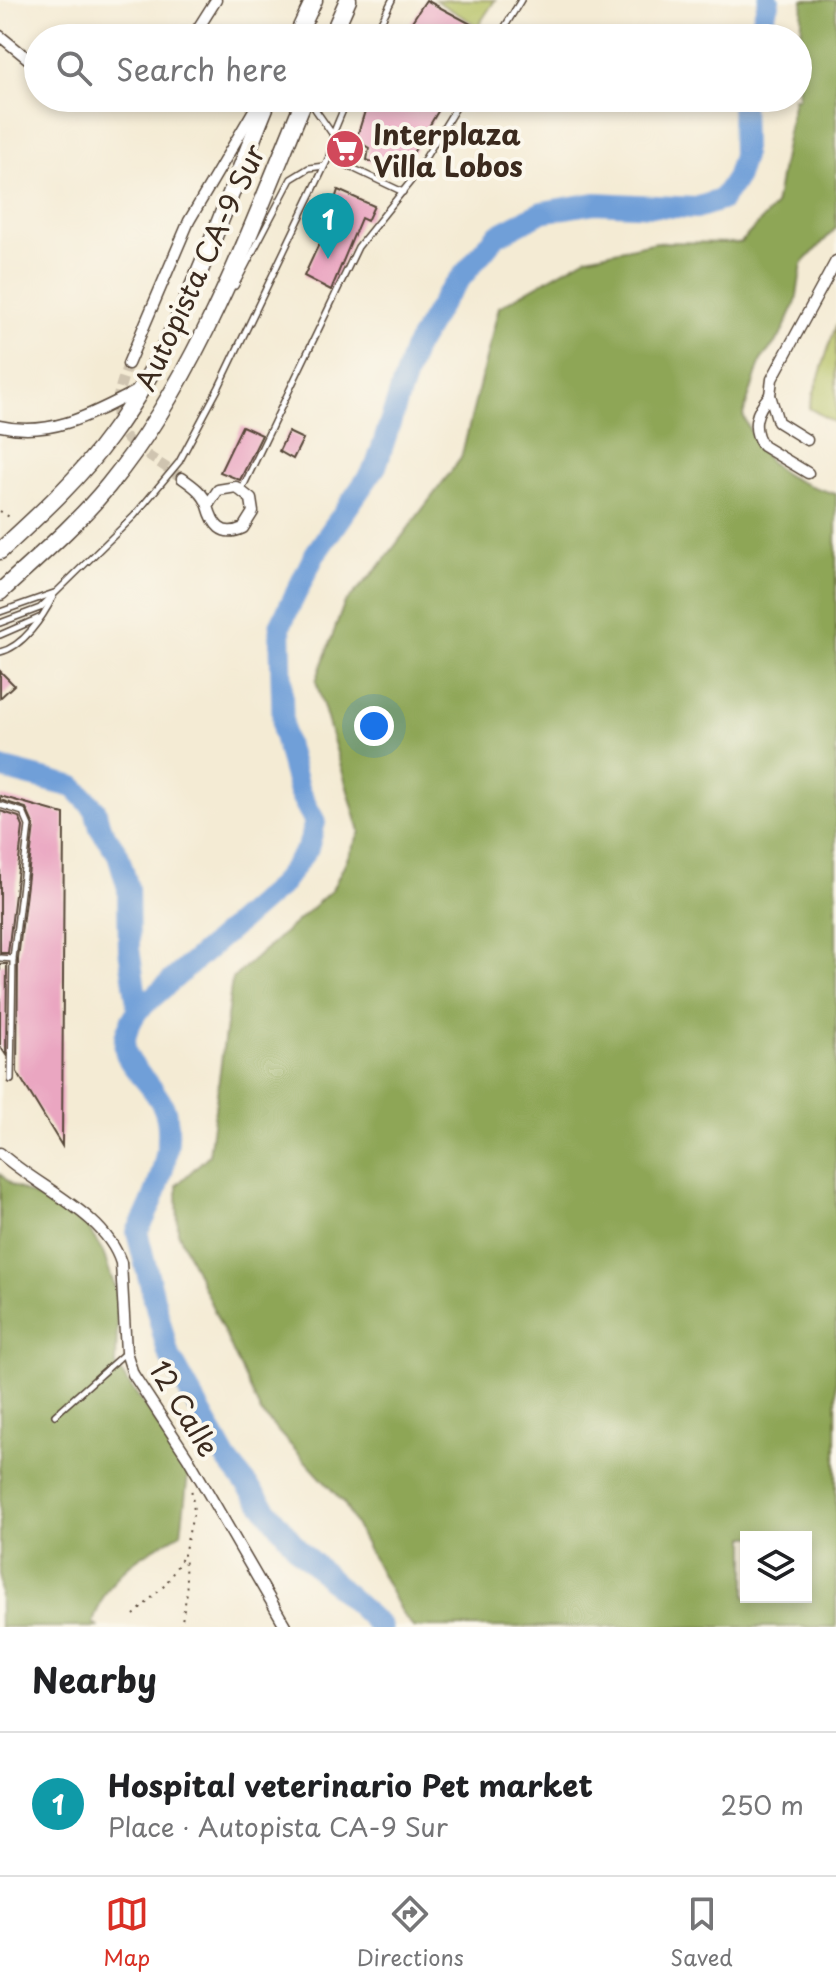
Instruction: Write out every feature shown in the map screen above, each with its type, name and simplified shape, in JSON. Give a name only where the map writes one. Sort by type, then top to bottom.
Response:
[{"type":"highway","points":[[303,24],[314,0]]},
{"type":"highway","points":[[338,24],[348,0]]},
{"type":"highway","name":"Autopista CA-9 Sur","points":[[0,551],[78,477],[112,434],[139,390],[187,294],[263,112]]},
{"type":"highway","name":"Autopista CA-9 Sur","points":[[0,592],[79,519],[108,486],[169,398],[213,310],[299,112]]},
{"type":"street","points":[[201,24],[216,0]]},
{"type":"street","points":[[0,36],[24,56]]},
{"type":"street","points":[[128,364],[189,221],[253,112]]},
{"type":"street","points":[[808,473],[763,446],[758,439],[756,415],[770,395],[778,367],[805,323],[836,261]]},
{"type":"street","points":[[0,418],[4,427],[42,428],[76,421],[139,390]]},
{"type":"street","points":[[770,395],[778,422],[807,440]]},
{"type":"street","points":[[182,478],[194,486],[208,505],[210,518],[218,528],[231,531],[243,528],[253,512],[251,499],[242,489],[224,487],[213,494],[208,505]]},
{"type":"street","name":"12 Calle","points":[[0,1153],[97,1224],[117,1249],[121,1263],[126,1352],[145,1394],[188,1458],[286,1627]]},
{"type":"lane","points":[[380,24],[392,0]]},
{"type":"lane","points":[[506,24],[521,0]]},
{"type":"lane","points":[[316,112],[333,135]]},
{"type":"lane","points":[[0,623],[40,608],[134,516],[179,462],[218,389],[329,157],[333,135],[342,112]]},
{"type":"lane","points":[[242,489],[358,247],[403,192],[453,112]]},
{"type":"lane","points":[[329,157],[403,192]]},
{"type":"lane","points":[[213,310],[228,299],[291,179],[309,168],[325,165]]},
{"type":"lane","points":[[0,612],[55,593]]},
{"type":"lane","points":[[0,652],[11,649],[44,616],[55,593]]},
{"type":"lane","points":[[0,635],[44,616]]},
{"type":"lane","points":[[0,805],[23,812],[29,826],[13,959],[11,1080]]},
{"type":"lane","points":[[0,958],[13,959]]},
{"type":"lane","points":[[55,1415],[126,1352]]},
{"type":"path","points":[[181,1627],[187,1592],[184,1554],[194,1511],[191,1485]]},
{"type":"path","points":[[134,1615],[166,1584],[184,1554]]},
{"type":"green space","points":[[435,0],[495,0],[479,24]]},
{"type":"green space","points":[[803,0],[836,0],[836,228],[802,264],[796,302],[780,337],[761,360],[743,415],[759,447],[777,468],[801,482],[836,494],[836,1627],[413,1627],[402,1614],[344,1503],[261,1413],[178,1232],[177,1185],[209,1155],[232,979],[332,890],[360,832],[316,681],[344,604],[379,567],[461,458],[499,307],[587,257],[657,242],[740,243],[775,206],[792,112],[812,112],[812,24],[802,24]]},
{"type":"green space","points":[[836,325],[836,421],[834,422],[809,408]]},
{"type":"green space","points":[[0,1174],[12,1185],[66,1212],[88,1228],[103,1252],[118,1297],[116,1366],[153,1417],[188,1475],[181,1533],[138,1559],[116,1578],[99,1605],[93,1623],[98,1627],[0,1627]]},
{"type":"building","points":[[426,0],[471,24],[410,24]]},
{"type":"building","points":[[365,112],[438,112],[401,173],[367,160],[369,148],[356,140]]},
{"type":"building","points":[[338,190],[374,206],[367,221],[361,218],[331,290],[304,276],[325,231]]},
{"type":"building","points":[[242,426],[262,435],[240,480],[220,472]]},
{"type":"building","points":[[288,432],[303,439],[293,459],[279,451]]},
{"type":"building","points":[[0,671],[14,685],[0,698]]},
{"type":"building","points":[[0,796],[64,814],[62,1146],[17,1072],[18,959],[34,826],[26,808],[0,800]]},
{"type":"building","points":[[0,811],[19,817],[23,827],[8,953],[0,953]]},
{"type":"building","points":[[0,964],[7,964],[6,1055],[0,1046]]},
{"type":"waterway","points":[[761,24],[769,0]]},
{"type":"waterway","points":[[381,1627],[299,1550],[227,1460],[168,1353],[137,1232],[162,1171],[168,1136],[167,1120],[155,1092],[130,1062],[125,1041],[128,1027],[138,1010],[280,886],[308,848],[315,822],[299,792],[283,732],[280,626],[315,554],[376,466],[414,350],[445,297],[496,236],[542,212],[595,203],[696,208],[721,200],[736,179],[743,156],[742,112]]},
{"type":"waterway","points":[[0,768],[74,787],[95,809],[100,828],[118,854],[128,888],[129,949],[138,1010]]},
{"type":"tunnel","points":[[128,364],[116,407],[117,422],[132,444],[182,478]]},
{"type":"place","name":"Interplaza Villa Lobos","points":[[345,149]]},
{"type":"place","name":"Hospital veterinario Pet market","points":[[328,259]]}]
